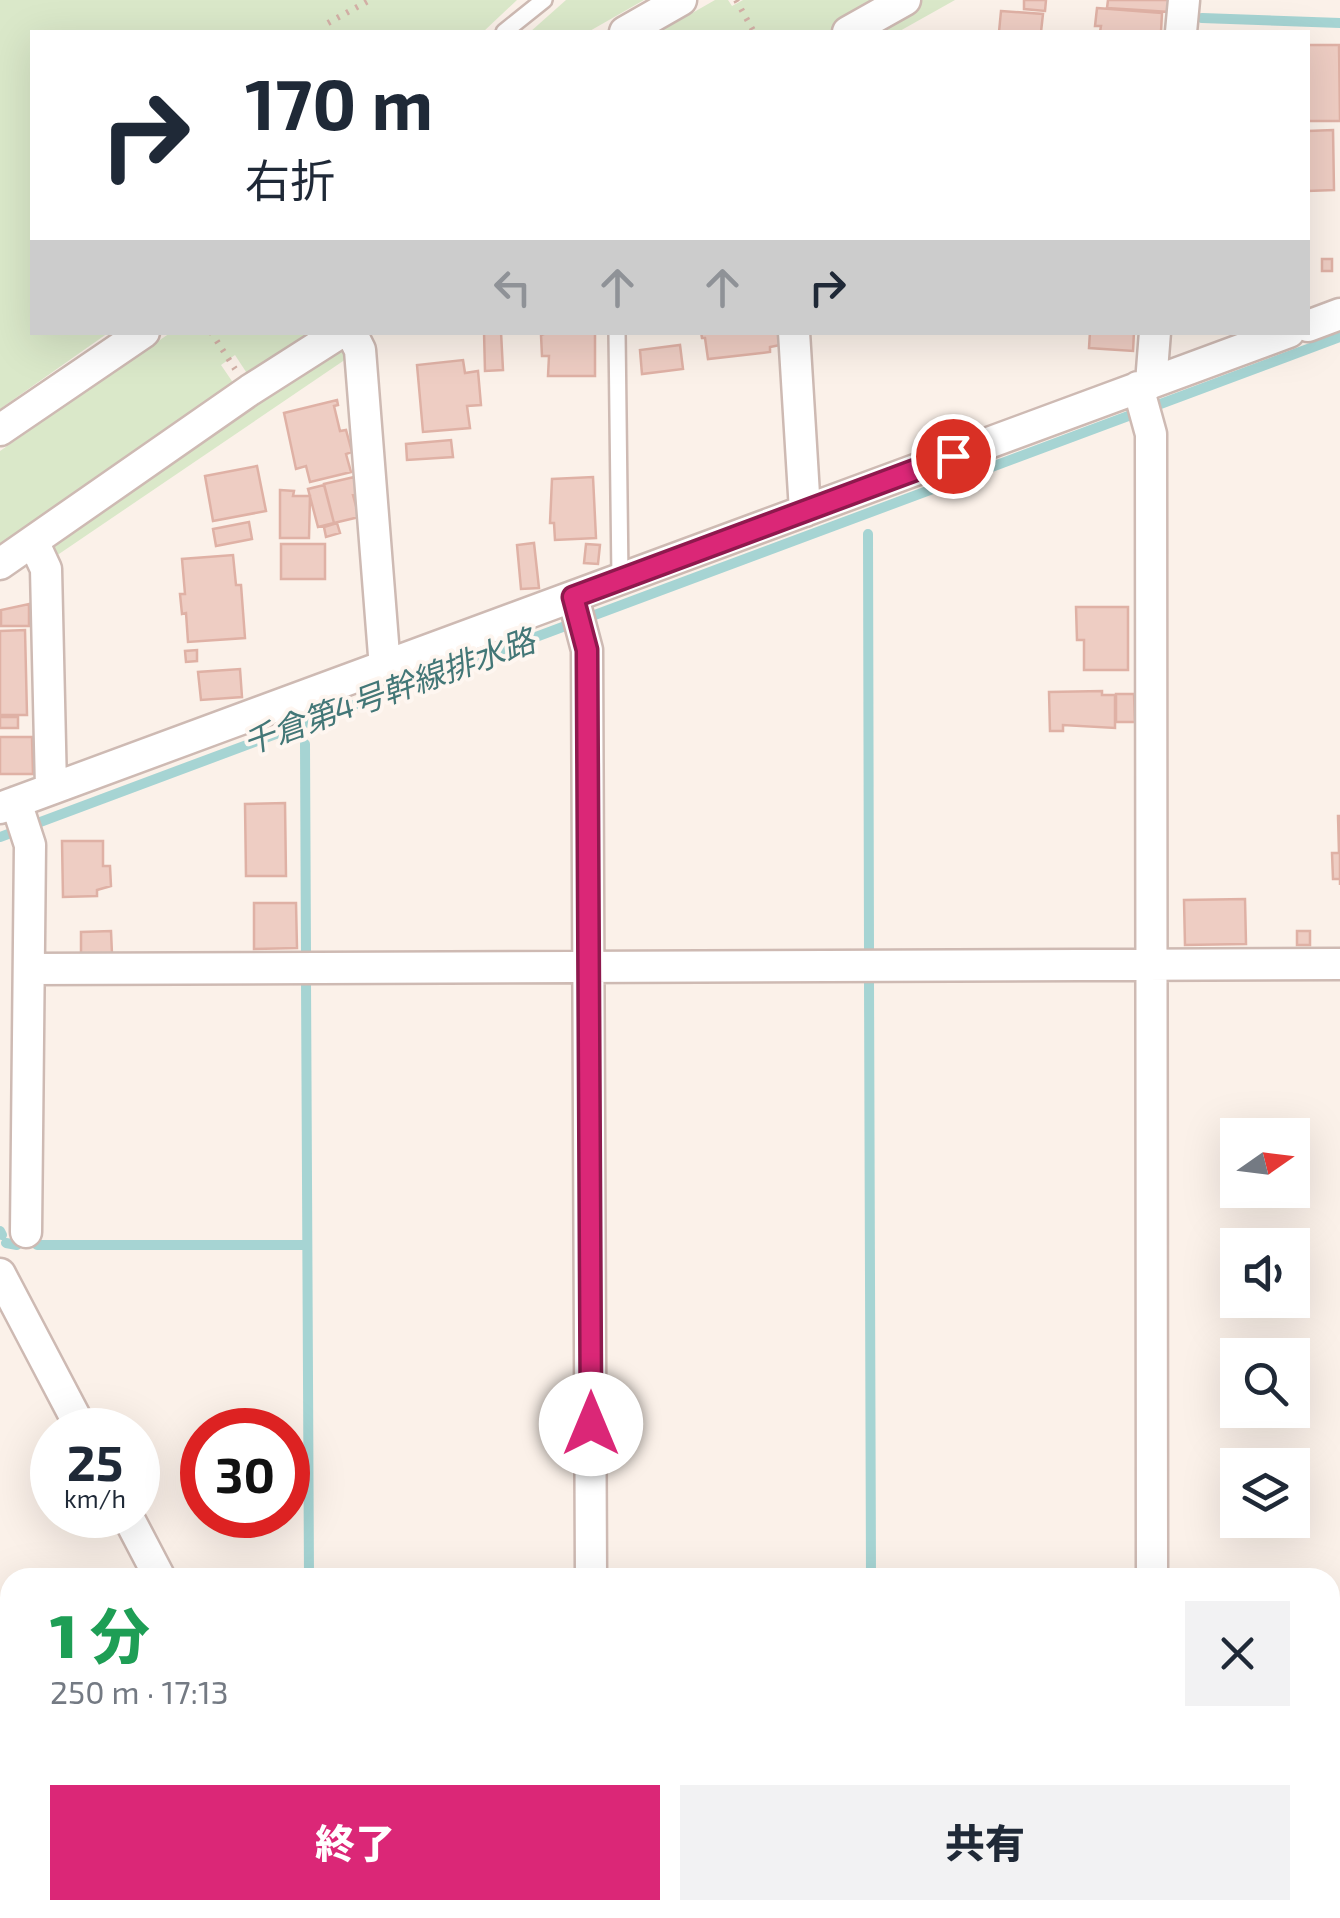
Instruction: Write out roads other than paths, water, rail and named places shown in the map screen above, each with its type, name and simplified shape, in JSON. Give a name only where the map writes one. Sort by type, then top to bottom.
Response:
[{"type":"street","points":[[628,30],[681,0]]},
{"type":"street","points":[[852,30],[905,0]]},
{"type":"street","points":[[1181,30],[1184,0]]},
{"type":"street","points":[[1310,325],[1340,314]]},
{"type":"street","points":[[0,430],[140,335]]},
{"type":"street","points":[[0,564],[250,390],[336,335]]},
{"type":"street","points":[[353,335],[360,350],[385,668]]},
{"type":"street","points":[[794,335],[805,511]]},
{"type":"street","points":[[1152,1568],[1151,434],[1144,389],[1155,335]]},
{"type":"street","points":[[26,1232],[30,845],[12,808],[51,788],[385,668],[577,614],[620,579],[1144,389],[1281,335]]},
{"type":"street","points":[[33,541],[46,569],[51,788]]},
{"type":"street","points":[[577,614],[587,650],[591,1568]]},
{"type":"street","points":[[29,969],[1340,964]]},
{"type":"street","points":[[0,1274],[70,1408]]},
{"type":"street","points":[[139,1538],[155,1568]]},
{"type":"lane","points":[[506,30],[544,0]]},
{"type":"lane","points":[[618,335],[620,579]]},
{"type":"waterway","points":[[1202,18],[1340,23]]},
{"type":"waterway","name":"千倉第4号幹線排水路","points":[[0,837],[1340,337]]},
{"type":"waterway","points":[[868,534],[869,952]]},
{"type":"waterway","points":[[305,744],[306,954]]},
{"type":"waterway","points":[[306,981],[309,1568]]},
{"type":"waterway","points":[[869,981],[871,1568]]},
{"type":"waterway","points":[[0,1231],[2,1235]]},
{"type":"waterway","points":[[6,1243],[17,1245]]},
{"type":"waterway","points":[[37,1245],[307,1245]]}]
